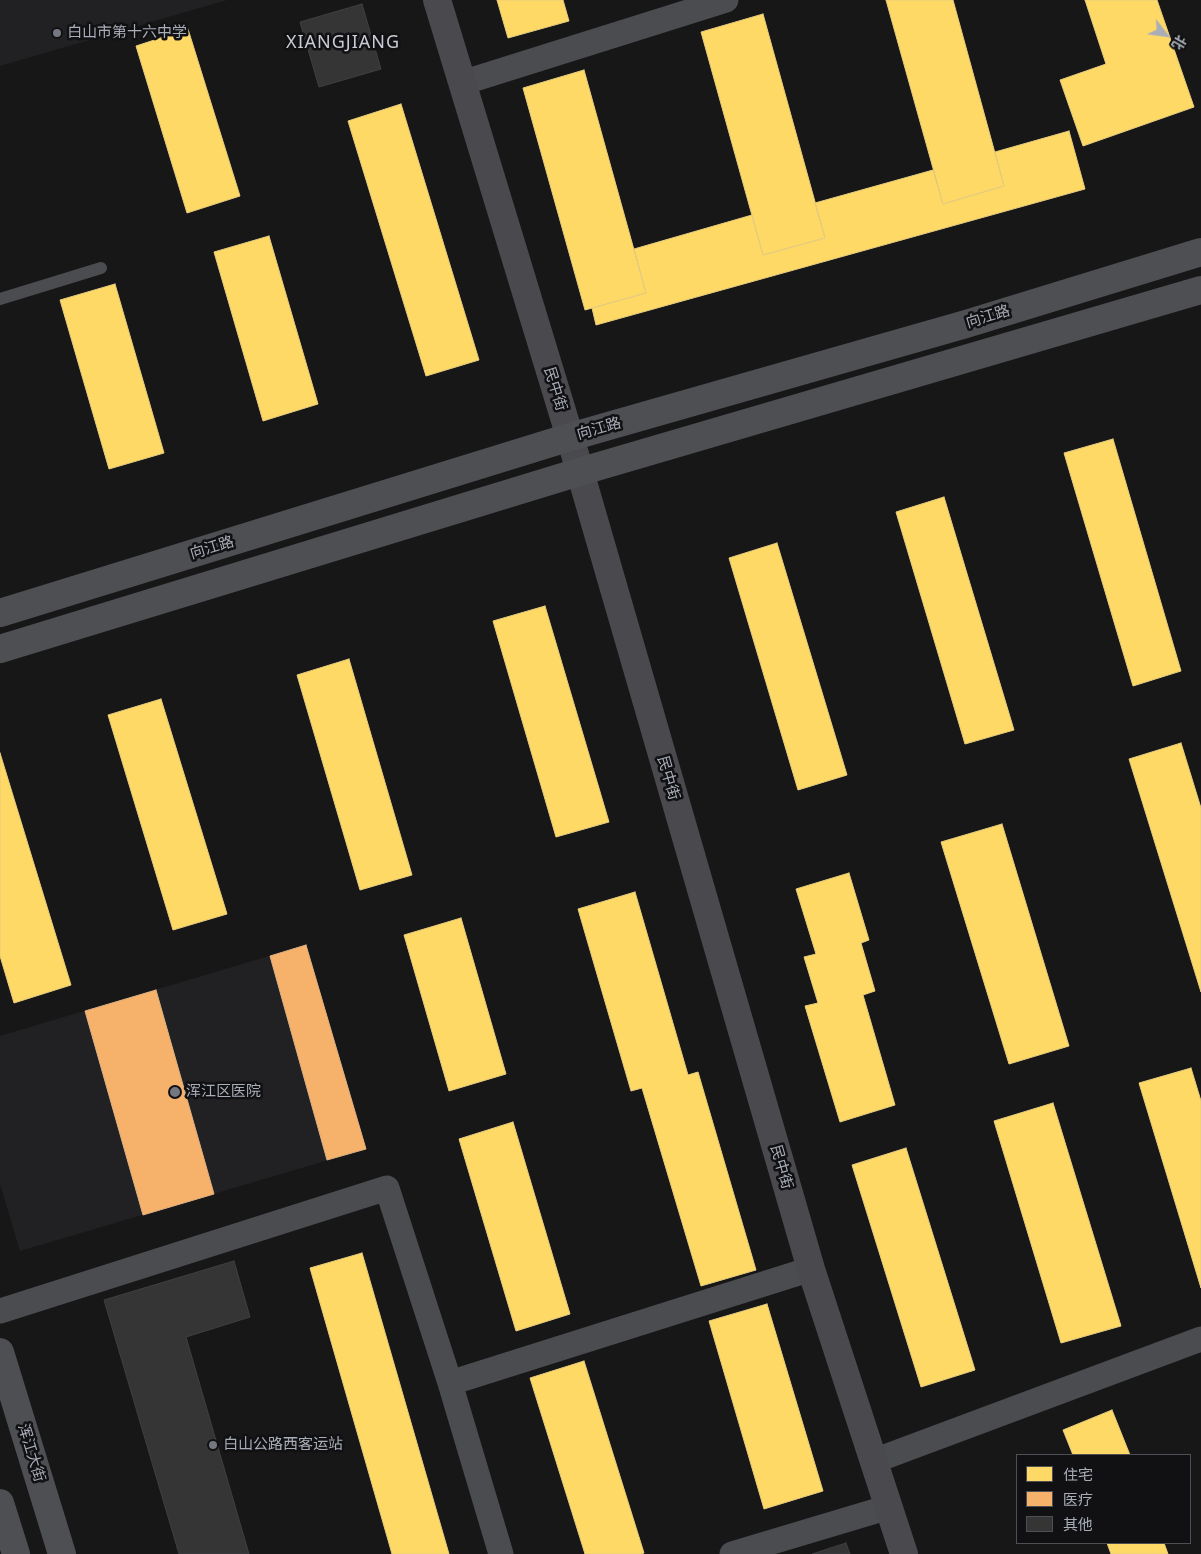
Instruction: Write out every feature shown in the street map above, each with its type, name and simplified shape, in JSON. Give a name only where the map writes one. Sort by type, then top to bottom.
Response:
[{"type":"main road","name":"向江路","points":[[0,614],[570,437],[966,324],[1201,252]]},
{"type":"main road","points":[[0,649],[579,472],[1201,290]]},
{"type":"main road","name":"浑江大街","points":[[0,1352],[62,1554]]},
{"type":"main road","points":[[0,1503],[16,1554]]},
{"type":"street","name":"民中街","points":[[437,0],[570,437],[811,1269],[904,1554]]},
{"type":"street","points":[[462,83],[726,0]]},
{"type":"street","points":[[0,1311],[387,1188],[450,1383],[501,1554]]},
{"type":"street","points":[[450,1383],[811,1269]]},
{"type":"street","points":[[874,1461],[1201,1339]]},
{"type":"street","points":[[732,1554],[889,1507]]},
{"type":"lane","points":[[0,298],[102,268]]},
{"type":"shaded area","name":"白山市第十六中学","points":[[0,0],[227,0],[0,66]]},
{"type":"shaded area","name":"浑江区医院","points":[[306,945],[366,1149],[20,1251],[0,1184],[0,1036]]},
{"type":"building: 住宅","points":[[497,0],[563,0],[569,21],[508,38]]},
{"type":"building: 住宅","points":[[886,0],[953,0],[1004,186],[943,204]]},
{"type":"building: 住宅","points":[[1085,0],[1157,0],[1194,107],[1083,146],[1060,80],[1106,64]]},
{"type":"building: 住宅","points":[[763,14],[825,238],[763,255],[701,32]]},
{"type":"building: 住宅","points":[[188,29],[240,196],[187,213],[136,46]]},
{"type":"building: 住宅","points":[[584,70],[646,293],[585,310],[523,88]]},
{"type":"building: 住宅","points":[[401,104],[479,360],[426,376],[348,121]]},
{"type":"building: 住宅","points":[[1069,131],[1085,189],[596,325],[592,308],[646,293],[634,249],[752,215],[763,255],[825,238],[815,203],[933,170],[943,204],[1004,186],[995,152]]},
{"type":"building: 住宅","points":[[269,236],[318,404],[263,421],[214,252]]},
{"type":"building: 住宅","points":[[115,284],[164,453],[109,469],[60,300]]},
{"type":"building: 住宅","points":[[1113,439],[1181,671],[1133,686],[1064,453]]},
{"type":"building: 住宅","points":[[944,497],[1014,730],[965,744],[896,512]]},
{"type":"building: 住宅","points":[[777,543],[847,775],[798,790],[729,558]]},
{"type":"building: 住宅","points":[[545,606],[609,822],[556,837],[493,621]]},
{"type":"building: 住宅","points":[[349,659],[412,875],[360,890],[297,675]]},
{"type":"building: 住宅","points":[[161,699],[227,914],[173,930],[108,715]]},
{"type":"building: 住宅","points":[[1181,743],[1201,808],[1201,992],[1129,759]]},
{"type":"building: 住宅","points":[[0,753],[71,985],[14,1003],[0,956]]},
{"type":"building: 住宅","points":[[1002,824],[1069,1046],[1009,1064],[941,842]]},
{"type":"building: 住宅","points":[[849,873],[869,940],[861,943],[875,991],[863,995],[895,1105],[840,1122],[805,1006],[818,1003],[804,957],[816,954],[796,889]]},
{"type":"building: 住宅","points":[[635,892],[688,1075],[698,1072],[756,1270],[701,1286],[642,1088],[631,1091],[578,909]]},
{"type":"building: 住宅","points":[[461,918],[506,1074],[449,1091],[404,935]]},
{"type":"building: 住宅","points":[[1191,1068],[1201,1101],[1201,1288],[1139,1083]]},
{"type":"building: 住宅","points":[[1053,1103],[1121,1326],[1061,1343],[994,1121]]},
{"type":"building: 住宅","points":[[513,1122],[570,1314],[516,1331],[459,1139]]},
{"type":"building: 住宅","points":[[906,1148],[975,1370],[921,1387],[852,1165]]},
{"type":"building: 住宅","points":[[362,1253],[449,1554],[392,1554],[310,1268]]},
{"type":"building: 住宅","points":[[767,1304],[823,1491],[764,1509],[709,1321]]},
{"type":"building: 住宅","points":[[584,1361],[644,1553],[641,1554],[585,1554],[530,1378]]},
{"type":"building: 住宅","points":[[1112,1410],[1130,1454],[1073,1454],[1063,1430]]},
{"type":"building: 住宅","points":[[1107,1544],[1164,1544],[1168,1554],[1111,1554]]},
{"type":"building: 医疗","points":[[306,945],[366,1149],[327,1160],[270,956]]},
{"type":"building: 医疗","points":[[156,990],[214,1194],[143,1215],[85,1011]]},
{"type":"building: 其他","points":[[362,4],[381,69],[319,87],[300,22]]},
{"type":"building: 其他","points":[[234,1261],[250,1317],[186,1337],[249,1554],[179,1554],[104,1300]]},
{"type":"building: 其他","points":[[846,1543],[850,1554],[812,1554]]},
{"type":"place","name":"白山市第十六中学","points":[[57,33]]},
{"type":"place","name":"浑江区医院","points":[[175,1092]]},
{"type":"place","name":"白山公路西客运站","points":[[213,1445]]},
{"type":"district","name":"XIANGJIANG","points":[[343,43]]}]
